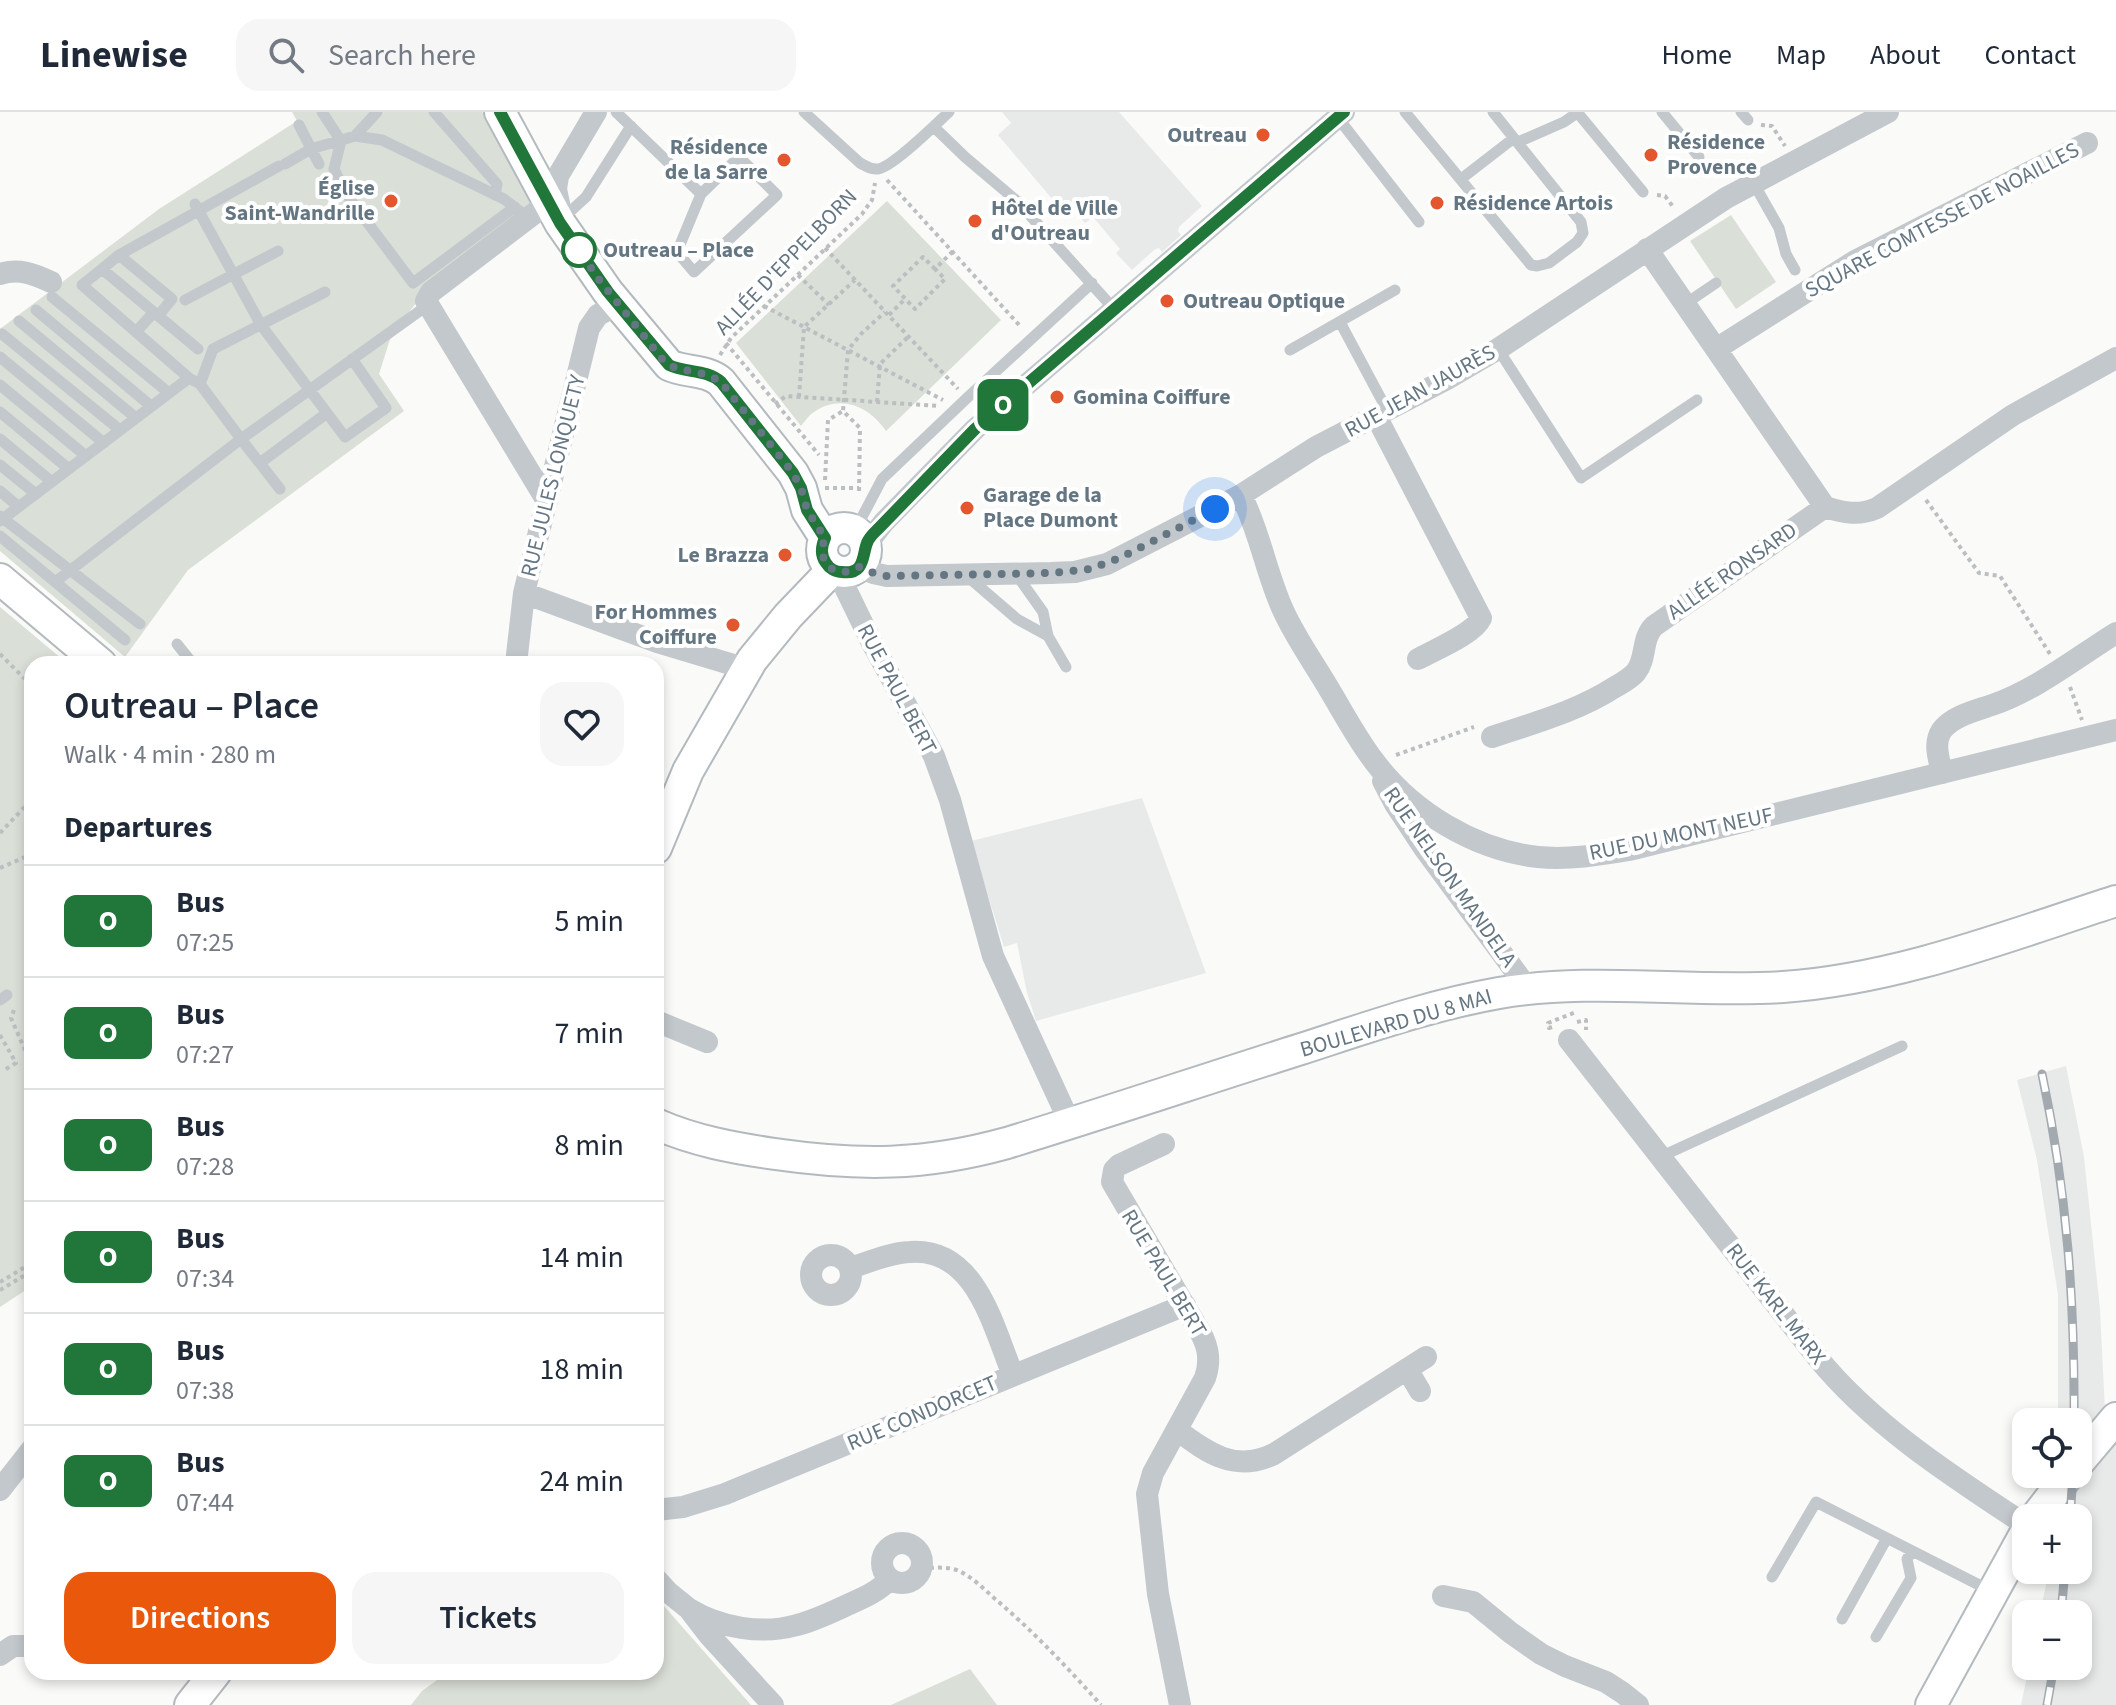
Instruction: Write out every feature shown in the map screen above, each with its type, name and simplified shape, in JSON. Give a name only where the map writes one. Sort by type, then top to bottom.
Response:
[{"type":"main road","points":[[500,112],[522,151],[547,217],[669,365],[709,375],[721,382],[790,468],[801,488],[816,499],[848,547],[763,644],[688,771],[664,829]]},
{"type":"main road","points":[[0,579],[91,656]]},
{"type":"main road","name":"BOULEVARD DU 8 MAI","points":[[664,1127],[697,1140],[731,1148],[848,1162],[920,1161],[979,1151],[1426,1010],[1483,996],[1592,986],[1752,988],[1840,980],[1940,958],[2116,901]]},
{"type":"main road","name":"BOULEVARD DU 8 MAI","points":[[664,1106],[740,1143],[777,1154]]},
{"type":"main road","points":[[664,1114],[692,1122]]},
{"type":"main road","points":[[2092,1446],[2116,1418]]},
{"type":"main road","points":[[2046,1504],[2058,1488]]},
{"type":"main road","points":[[1931,1705],[2012,1556]]},
{"type":"main road","points":[[190,1705],[210,1680]]},
{"type":"street","points":[[547,501],[426,301],[431,292],[547,217],[560,173],[596,112]]},
{"type":"street","name":"RUE JEAN JAURÈS","points":[[848,547],[870,572],[887,576],[1075,572],[1107,564],[1241,495],[1316,447],[1457,373],[1753,182],[1888,112]]},
{"type":"street","points":[[848,547],[889,517],[975,429],[1341,115]]},
{"type":"street","name":"SQUARE COMTESSE DE NOAILLES","points":[[1716,349],[1855,261],[2087,143]]},
{"type":"street","points":[[522,151],[534,163],[541,165],[555,162],[573,151]]},
{"type":"street","points":[[1647,249],[1825,507],[1851,513],[1877,508],[2013,415],[2116,358]]},
{"type":"street","points":[[0,274],[21,271],[36,275],[52,290]]},
{"type":"street","name":"RUE JULES LONQUETY","points":[[517,656],[524,593],[589,328],[602,312],[618,304]]},
{"type":"street","points":[[1382,413],[1481,618],[1471,630],[1418,659]]},
{"type":"street","name":"RUE DU MONT NEUF","points":[[1241,495],[1254,523],[1286,616],[1374,762],[1416,804],[1451,828],[1502,850],[1553,858],[1629,850],[2116,730]]},
{"type":"street","name":"ALLÉE RONSARD","points":[[1492,737],[1580,707],[1626,681],[1638,670],[1646,638],[1654,626],[1825,507]]},
{"type":"street","name":"RUE PAUL BERT","points":[[848,547],[872,643],[934,756],[947,788],[993,956],[1070,1123]]},
{"type":"street","points":[[524,593],[657,642],[747,669]]},
{"type":"street","points":[[1942,773],[1937,744],[1938,737],[1948,724],[2026,690],[2116,633]]},
{"type":"street","name":"RUE NELSON MANDELA","points":[[1374,762],[1387,790],[1414,833],[1529,990]]},
{"type":"street","points":[[664,1024],[707,1042]]},
{"type":"street","name":"RUE KARL MARX","points":[[1569,1040],[1829,1372],[1850,1394],[1918,1450],[2012,1515]]},
{"type":"street","name":"RUE PAUL BERT","points":[[1164,1144],[1119,1165],[1112,1182],[1202,1334],[1208,1350],[1205,1378],[1153,1473],[1147,1494],[1158,1594],[1180,1705]]},
{"type":"street","points":[[850,1268],[913,1252],[933,1254],[953,1264],[971,1280],[980,1294],[1013,1375]]},
{"type":"street","name":"RUE CONDORCET","points":[[664,1509],[683,1507],[725,1494],[1185,1305]]},
{"type":"street","points":[[1177,1430],[1216,1456],[1237,1462],[1256,1461],[1274,1454],[1426,1357]]},
{"type":"street","points":[[1407,1369],[1420,1391]]},
{"type":"street","points":[[0,1490],[24,1459]]},
{"type":"street","points":[[897,1544],[907,1544],[916,1549],[922,1568],[915,1579],[898,1583],[890,1579],[883,1568],[883,1558],[888,1549],[897,1544]]},
{"type":"street","points":[[664,1588],[689,1609],[711,1620],[767,1630],[806,1623],[866,1597],[890,1579]]},
{"type":"street","points":[[1443,1596],[1473,1602],[1541,1654],[1606,1682],[1638,1705]]},
{"type":"street","points":[[689,1609],[773,1705]]},
{"type":"street","points":[[0,1655],[13,1646],[24,1646]]},
{"type":"lane","points":[[322,112],[341,141],[334,169],[346,194],[413,283],[586,197],[631,126]]},
{"type":"lane","points":[[280,489],[194,381],[82,285],[135,244],[142,243],[196,207],[311,149],[355,136],[377,112]]},
{"type":"lane","points":[[434,112],[497,184],[495,195]]},
{"type":"lane","points":[[616,112],[701,194]]},
{"type":"lane","points":[[804,112],[860,163],[871,169],[890,164],[949,112]]},
{"type":"lane","points":[[1405,112],[1531,265],[1549,263],[1577,242],[1583,233],[1581,222],[1493,112]]},
{"type":"lane","points":[[1662,112],[1699,157]]},
{"type":"lane","points":[[1461,179],[1516,140],[1582,114],[1643,192]]},
{"type":"lane","points":[[1341,115],[1419,222]]},
{"type":"lane","points":[[299,125],[319,164]]},
{"type":"lane","points":[[934,127],[1017,201],[1114,309]]},
{"type":"lane","points":[[355,136],[382,140],[547,217]]},
{"type":"lane","points":[[739,157],[777,195],[694,272],[677,252],[701,194],[739,157]]},
{"type":"lane","points":[[1753,182],[1779,228],[1786,254],[1795,270]]},
{"type":"lane","points":[[196,207],[261,325],[345,437],[386,408],[352,359]]},
{"type":"lane","points":[[185,300],[278,251]]},
{"type":"lane","points":[[119,255],[172,299],[136,332]]},
{"type":"lane","points":[[102,269],[198,349]]},
{"type":"lane","points":[[848,547],[882,479],[1092,283]]},
{"type":"lane","points":[[1685,304],[1716,283]]},
{"type":"lane","points":[[52,290],[169,393]]},
{"type":"lane","points":[[1290,350],[1395,290]]},
{"type":"lane","points":[[140,624],[1,518],[169,393],[194,381],[213,349],[325,292]]},
{"type":"lane","points":[[55,582],[241,439],[428,305]]},
{"type":"lane","points":[[36,310],[151,406]]},
{"type":"lane","points":[[19,321],[136,418]]},
{"type":"lane","points":[[1340,322],[1382,413]]},
{"type":"lane","points":[[2,334],[120,430]]},
{"type":"lane","points":[[1498,349],[1581,478],[1697,400]]},
{"type":"lane","points":[[0,357],[104,443]]},
{"type":"lane","points":[[0,385],[86,456]]},
{"type":"lane","points":[[0,412],[69,469]]},
{"type":"lane","points":[[260,463],[327,413]]},
{"type":"lane","points":[[0,439],[52,482]]},
{"type":"lane","points":[[0,465],[36,494]]},
{"type":"lane","points":[[0,491],[19,507]]},
{"type":"lane","points":[[0,536],[125,640]]},
{"type":"lane","points":[[1016,574],[1043,612],[1048,636],[1066,667]]},
{"type":"lane","points":[[967,575],[1017,619],[1048,636]]},
{"type":"lane","points":[[177,644],[187,656]]},
{"type":"lane","points":[[1660,1157],[1902,1046]]},
{"type":"lane","points":[[1772,1577],[1816,1502],[1992,1591]]},
{"type":"lane","points":[[1842,1619],[1887,1538]]},
{"type":"lane","points":[[1876,1637],[1911,1578],[1907,1559],[1912,1551]]},
{"type":"path","points":[[1777,132],[1785,147]]},
{"type":"path","name":"ALLÉE D'EPPELBORN","points":[[709,375],[726,343],[867,207],[872,200],[878,169]]},
{"type":"path","points":[[878,169],[1032,339]]},
{"type":"path","points":[[1667,198],[1676,212]]},
{"type":"path","points":[[825,248],[967,398]]},
{"type":"path","points":[[935,269],[953,251]]},
{"type":"path","points":[[923,257],[935,269],[945,279],[915,309],[893,286],[923,257]]},
{"type":"path","points":[[798,275],[829,305]]},
{"type":"path","points":[[799,397],[804,327],[855,280]]},
{"type":"path","points":[[843,411],[842,374],[848,350],[861,334],[905,299]]},
{"type":"path","points":[[764,306],[957,408]]},
{"type":"path","points":[[877,402],[880,364],[908,336]]},
{"type":"path","points":[[726,343],[819,455]]},
{"type":"path","points":[[775,404],[786,396],[957,408]]},
{"type":"path","points":[[843,411],[828,420],[816,499],[859,488]]},
{"type":"path","points":[[843,411],[860,428],[859,497],[848,547]]},
{"type":"path","points":[[1924,497],[1979,573],[2000,576],[2053,659]]},
{"type":"path","points":[[0,654],[24,678]]},
{"type":"path","points":[[2066,681],[2078,708]]},
{"type":"path","points":[[1403,752],[1483,723],[1492,737]]},
{"type":"path","points":[[0,833],[24,808]]},
{"type":"path","points":[[0,868],[24,858]]},
{"type":"path","points":[[4,997],[14,1010],[11,1018],[24,1048]]},
{"type":"path","points":[[0,1035],[16,1063],[4,1070]]},
{"type":"path","points":[[0,1282],[24,1268]]},
{"type":"path","points":[[0,1290],[24,1276]]},
{"type":"path","points":[[922,1568],[950,1568],[974,1581],[1011,1612],[1101,1705]]},
{"type":"shaded area","points":[[292,112],[482,112],[536,208],[425,292],[392,333],[379,374],[404,411],[188,570],[124,656],[0,551],[0,329],[159,209],[297,121]]},
{"type":"shaded area","points":[[1002,112],[1119,112],[1202,206],[1179,227],[1181,235],[1162,252],[1159,248],[1154,250],[1132,270],[1116,253],[1120,249],[1093,217],[1085,223],[1071,207],[1064,213],[998,135],[1011,123]]},
{"type":"shaded area","points":[[887,201],[1001,320],[886,431],[863,409],[844,403],[824,406],[812,413],[801,426],[736,343]]},
{"type":"shaded area","points":[[1731,215],[1776,282],[1736,309],[1690,241]]},
{"type":"shaded area","points":[[0,607],[58,656],[24,656],[24,1291],[0,1307]]},
{"type":"shaded area","points":[[1142,798],[1206,973],[1036,1021],[1017,943],[1004,947],[971,841]]},
{"type":"shaded area","points":[[2066,1066],[2084,1157],[2100,1309],[2105,1411],[2116,1404],[2116,1705],[2021,1705],[2026,1680],[2092,1680],[2092,1600],[2043,1600],[2046,1584],[2092,1584],[2092,1504],[2062,1504],[2065,1488],[2092,1488],[2092,1408],[2058,1408],[2058,1295],[2037,1160],[2017,1080]]},
{"type":"shaded area","points":[[664,1606],[751,1705],[411,1705],[422,1691],[437,1680],[664,1680]]},
{"type":"shaded area","points":[[970,1669],[997,1705],[891,1705]]},
{"type":"railway","points":[[2042,1074],[2058,1161],[2068,1247],[2074,1408]]},
{"type":"railway","points":[[2071,1504],[2072,1488]]},
{"type":"railway","points":[[2062,1600],[2064,1584]]},
{"type":"railway","points":[[2047,1705],[2051,1680]]},
{"type":"bus line","name":"O","points":[[500,112],[556,217],[597,277],[669,365],[716,377],[721,382],[797,479],[805,505],[825,538],[822,551],[826,563],[835,570],[846,572],[861,565],[871,537],[975,429],[1344,112]]},
{"type":"place","name":"Outreau","points":[[1263,135]]},
{"type":"place","name":"Résidence Provence","points":[[1651,155]]},
{"type":"place","name":"Résidence de la Sarre","points":[[784,160]]},
{"type":"place","name":"Église Saint-Wandrille","points":[[391,201]]},
{"type":"place","name":"Résidence Artois","points":[[1437,203]]},
{"type":"place","name":"Hôtel de Ville d'Outreau","points":[[975,221]]},
{"type":"place","name":"Outreau – Place","points":[[579,250]]},
{"type":"place","name":"Outreau Optique","points":[[1167,301]]},
{"type":"place","name":"Gomina Coiffure","points":[[1057,397]]},
{"type":"place","name":"Garage de la Place Dumont","points":[[967,508]]},
{"type":"place","name":"Le Brazza","points":[[785,555]]},
{"type":"place","name":"For Hommes Coiffure","points":[[733,625]]},
{"type":"route","points":[[579,250],[577,247],[663,360],[681,370],[716,377],[790,468],[815,525],[825,538],[822,551],[824,560],[835,570],[848,572],[859,567],[887,576],[1075,572],[1107,564],[1215,509]]}]
